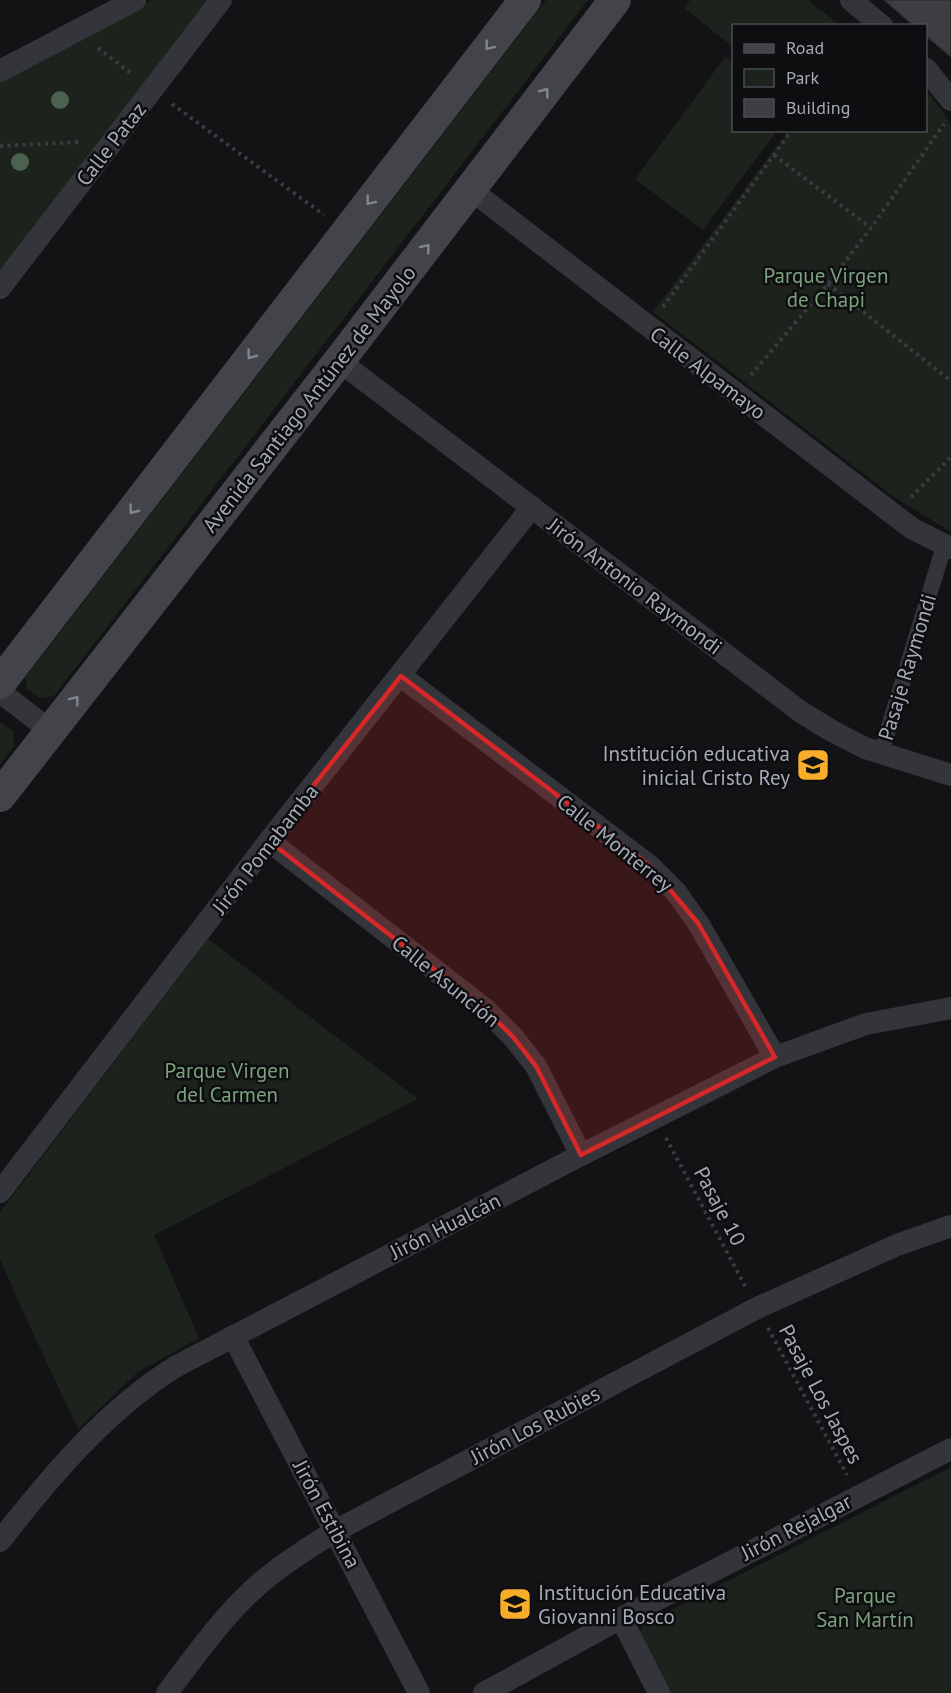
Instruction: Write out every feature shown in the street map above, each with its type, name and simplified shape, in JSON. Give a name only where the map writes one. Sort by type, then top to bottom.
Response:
[{"type":"main road","points":[[0,683],[525,0]]},
{"type":"main road","name":"Avenida Santiago Antúnez de Mayolo","points":[[0,796],[339,361],[615,0]]},
{"type":"street","points":[[0,71],[135,0]]},
{"type":"street","name":"Calle Pataz","points":[[0,288],[221,0]]},
{"type":"street","points":[[851,0],[880,24]]},
{"type":"street","points":[[927,71],[949,109]]},
{"type":"street","name":"Calle Alpamayo","points":[[471,190],[893,514],[914,529],[948,547]]},
{"type":"street","name":"Jirón Antonio Raymondi","points":[[339,361],[801,712],[865,748],[951,775]]},
{"type":"street","name":"Jirón Pomabamba","points":[[3,1180],[532,507]]},
{"type":"street","name":"Pasaje Raymondi","points":[[881,753],[948,547]]},
{"type":"street","name":"Calle Monterrey","points":[[401,676],[650,866],[676,892],[698,923],[775,1057]]},
{"type":"street","points":[[0,692],[51,731]]},
{"type":"street","name":"Calle Asunción","points":[[269,841],[485,1009],[513,1037],[536,1066],[581,1155]]},
{"type":"street","name":"Jirón Hualcán","points":[[0,1541],[72,1454],[116,1410],[146,1386],[233,1336],[775,1057],[866,1024],[951,1008]]},
{"type":"street","name":"Jirón Los Rubies","points":[[167,1693],[206,1642],[273,1572],[335,1531],[757,1308],[897,1245],[951,1226]]},
{"type":"street","name":"Jirón Estibina","points":[[233,1336],[420,1693]]},
{"type":"street","name":"Jirón Rejalgar","points":[[484,1693],[621,1618],[951,1449]]},
{"type":"street","points":[[621,1618],[659,1693]]},
{"type":"path","points":[[97,47],[346,231]]},
{"type":"path","points":[[735,394],[828,284],[871,228],[949,109]]},
{"type":"path","points":[[648,327],[791,132]]},
{"type":"path","points":[[0,146],[113,141]]},
{"type":"path","points":[[774,155],[871,228]]},
{"type":"path","points":[[828,284],[951,381]]},
{"type":"path","points":[[893,514],[951,458]]},
{"type":"path","name":"Pasaje 10","points":[[656,1119],[757,1308]]},
{"type":"path","name":"Pasaje Los Jaspes","points":[[757,1308],[858,1495]]},
{"type":"highlighted area","points":[[401,676],[650,866],[698,923],[775,1057],[581,1155],[536,1066],[513,1037],[485,1009],[269,841]]},
{"type":"green space","points":[[152,0],[207,0],[0,274],[0,82]]},
{"type":"green space","points":[[546,0],[588,0],[54,696],[40,698],[27,689],[25,678]]},
{"type":"green space","points":[[690,0],[808,0],[839,24],[732,24],[732,46],[684,8]]},
{"type":"green space","points":[[725,57],[732,62],[732,132],[776,132],[703,230],[635,179]]},
{"type":"green space","name":"Parque Virgen de Chapi","points":[[927,91],[951,126],[951,532],[894,497],[653,312],[787,132],[927,132]]},
{"type":"green space","points":[[0,722],[13,731],[14,746],[0,765]]},
{"type":"green space","name":"Parque Virgen del Carmen","points":[[208,939],[418,1099],[154,1235],[199,1338],[138,1372],[78,1429],[0,1259],[0,1212]]},
{"type":"green space","name":"Parque San Martín","points":[[951,1467],[951,1693],[664,1693],[638,1644],[642,1625]]},
{"type":"building","points":[[884,0],[951,0],[951,57],[927,37],[927,24],[912,24]]},
{"type":"place","name":"Institución educativa inicial Cristo Rey","points":[[813,765]]},
{"type":"place","name":"Institución Educativa Giovanni Bosco","points":[[515,1604]]}]
